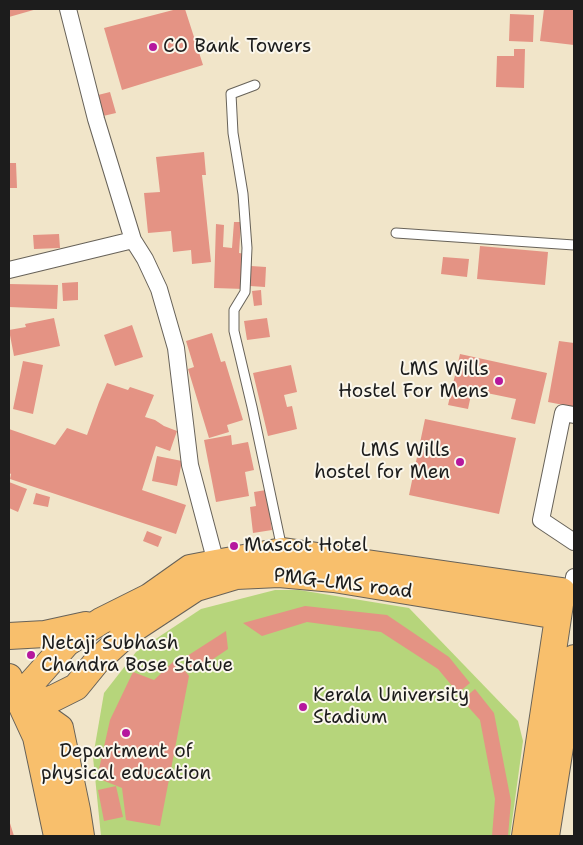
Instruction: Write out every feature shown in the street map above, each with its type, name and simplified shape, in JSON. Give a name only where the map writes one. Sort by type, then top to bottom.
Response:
[{"type":"main road","name":"PMG-LMS road","points":[[101,621],[149,597],[190,568],[283,552],[566,594]]},
{"type":"main road","name":"PMG-LMS road","points":[[12,689],[50,700],[76,687],[98,660],[129,632],[196,588],[236,576],[279,574],[566,594]]},
{"type":"main road","points":[[525,836],[566,594]]},
{"type":"main road","points":[[9,636],[45,634],[101,621]]},
{"type":"main road","points":[[12,689],[67,643],[101,621]]},
{"type":"main road","points":[[546,836],[574,662]]},
{"type":"main road","points":[[76,687],[60,728],[81,836]]},
{"type":"main road","points":[[12,689],[60,728]]},
{"type":"main road","points":[[12,689],[36,737],[57,836]]},
{"type":"street","points":[[68,9],[96,119],[133,240],[145,259],[159,289],[176,348],[190,465],[216,563]]},
{"type":"street","points":[[9,270],[133,240]]},
{"type":"street","points":[[574,415],[563,413],[542,520],[574,542]]},
{"type":"lane","points":[[255,85],[231,94],[233,133],[243,194],[247,248],[245,292],[234,310],[234,331],[283,552]]},
{"type":"lane","points":[[396,232],[574,245]]},
{"type":"green space","name":"Kerala University Stadium","points":[[275,590],[299,590],[409,608],[518,721],[523,741],[510,836],[101,836],[93,757],[104,693],[136,652],[201,609]]},
{"type":"building","points":[[9,9],[37,9],[9,17]]},
{"type":"building","name":"CO Bank Towers","points":[[177,9],[185,9],[203,65],[122,90],[104,28]]},
{"type":"building","points":[[544,9],[574,9],[574,45],[540,41]]},
{"type":"building","points":[[510,14],[534,15],[533,42],[509,41]]},
{"type":"building","points":[[514,49],[525,49],[524,88],[496,87],[497,56],[514,56]]},
{"type":"building","points":[[110,92],[116,113],[103,116],[98,95]]},
{"type":"building","points":[[204,152],[206,175],[202,175],[211,262],[192,264],[191,250],[173,252],[171,231],[148,233],[144,193],[160,192],[156,157]]},
{"type":"building","points":[[9,163],[16,163],[17,188],[9,188]]},
{"type":"building","points":[[234,222],[241,222],[239,253],[246,254],[244,289],[214,288],[216,224],[224,225],[223,247],[232,248]]},
{"type":"building","points":[[59,234],[60,248],[34,249],[33,235]]},
{"type":"building","points":[[480,246],[548,252],[545,285],[477,279]]},
{"type":"building","points":[[443,257],[469,259],[467,277],[441,274]]},
{"type":"building","points":[[251,266],[266,267],[265,287],[250,286]]},
{"type":"building","points":[[78,282],[78,300],[63,301],[62,283]]},
{"type":"building","points":[[9,284],[58,285],[57,309],[9,307]]},
{"type":"building","points":[[261,290],[262,305],[254,306],[252,291]]},
{"type":"building","points":[[54,318],[60,346],[14,356],[9,330],[26,327],[25,324]]},
{"type":"building","points":[[267,318],[270,337],[247,340],[244,321]]},
{"type":"building","points":[[132,325],[143,357],[115,366],[104,335]]},
{"type":"building","points":[[212,333],[221,362],[225,361],[243,420],[227,425],[229,432],[209,438],[188,369],[194,367],[186,341]]},
{"type":"building","points":[[559,341],[574,343],[574,407],[548,402]]},
{"type":"building","name":"LMS Wills Hostel For Mens","points":[[460,354],[547,373],[535,424],[511,419],[516,399],[472,390],[468,409],[448,405]]},
{"type":"building","points":[[23,361],[43,365],[33,414],[13,409]]},
{"type":"building","points":[[291,365],[297,392],[284,395],[287,407],[292,406],[297,429],[268,436],[253,373]]},
{"type":"building","points":[[107,383],[128,390],[130,387],[154,395],[145,417],[177,431],[170,451],[156,446],[142,490],[186,505],[176,534],[10,479],[9,429],[55,445],[67,428],[87,435]]},
{"type":"building","points":[[425,419],[516,438],[499,514],[409,495]]},
{"type":"building","points":[[231,435],[232,445],[248,442],[254,470],[245,472],[249,496],[216,502],[204,440]]},
{"type":"building","points":[[157,456],[182,461],[177,486],[152,481]]},
{"type":"building","points":[[9,482],[27,489],[18,512],[9,508]]},
{"type":"building","points":[[266,490],[272,530],[253,533],[250,507],[256,506],[254,492]]},
{"type":"building","points":[[36,493],[50,497],[48,507],[33,504]]},
{"type":"building","points":[[147,531],[162,537],[158,547],[143,541]]},
{"type":"building","points":[[305,606],[387,615],[449,657],[470,683],[458,693],[438,669],[381,632],[307,622],[262,636],[243,623]]},
{"type":"building","points":[[226,631],[228,649],[194,672],[184,658]]},
{"type":"building","points":[[176,659],[189,676],[160,826],[126,820],[122,788],[97,778],[110,720],[133,672],[154,680]]},
{"type":"building","points":[[475,689],[494,713],[511,801],[508,836],[492,836],[495,799],[480,720],[462,700]]},
{"type":"building","points":[[116,786],[123,817],[104,821],[98,790]]},
{"type":"building","points":[[9,820],[14,836],[9,836]]},
{"type":"place","name":"CO Bank Towers","points":[[153,47]]},
{"type":"place","name":"LMS Wills Hostel For Mens","points":[[499,381]]},
{"type":"place","name":"LMS Wills hostel for Men","points":[[460,462]]},
{"type":"place","name":"Mascot Hotel","points":[[234,546]]},
{"type":"place","name":"Netaji Subhash Chandra Bose Statue","points":[[31,655]]},
{"type":"place","name":"Kerala University Stadium","points":[[303,707]]},
{"type":"place","name":"Department of physical education","points":[[126,733]]}]
